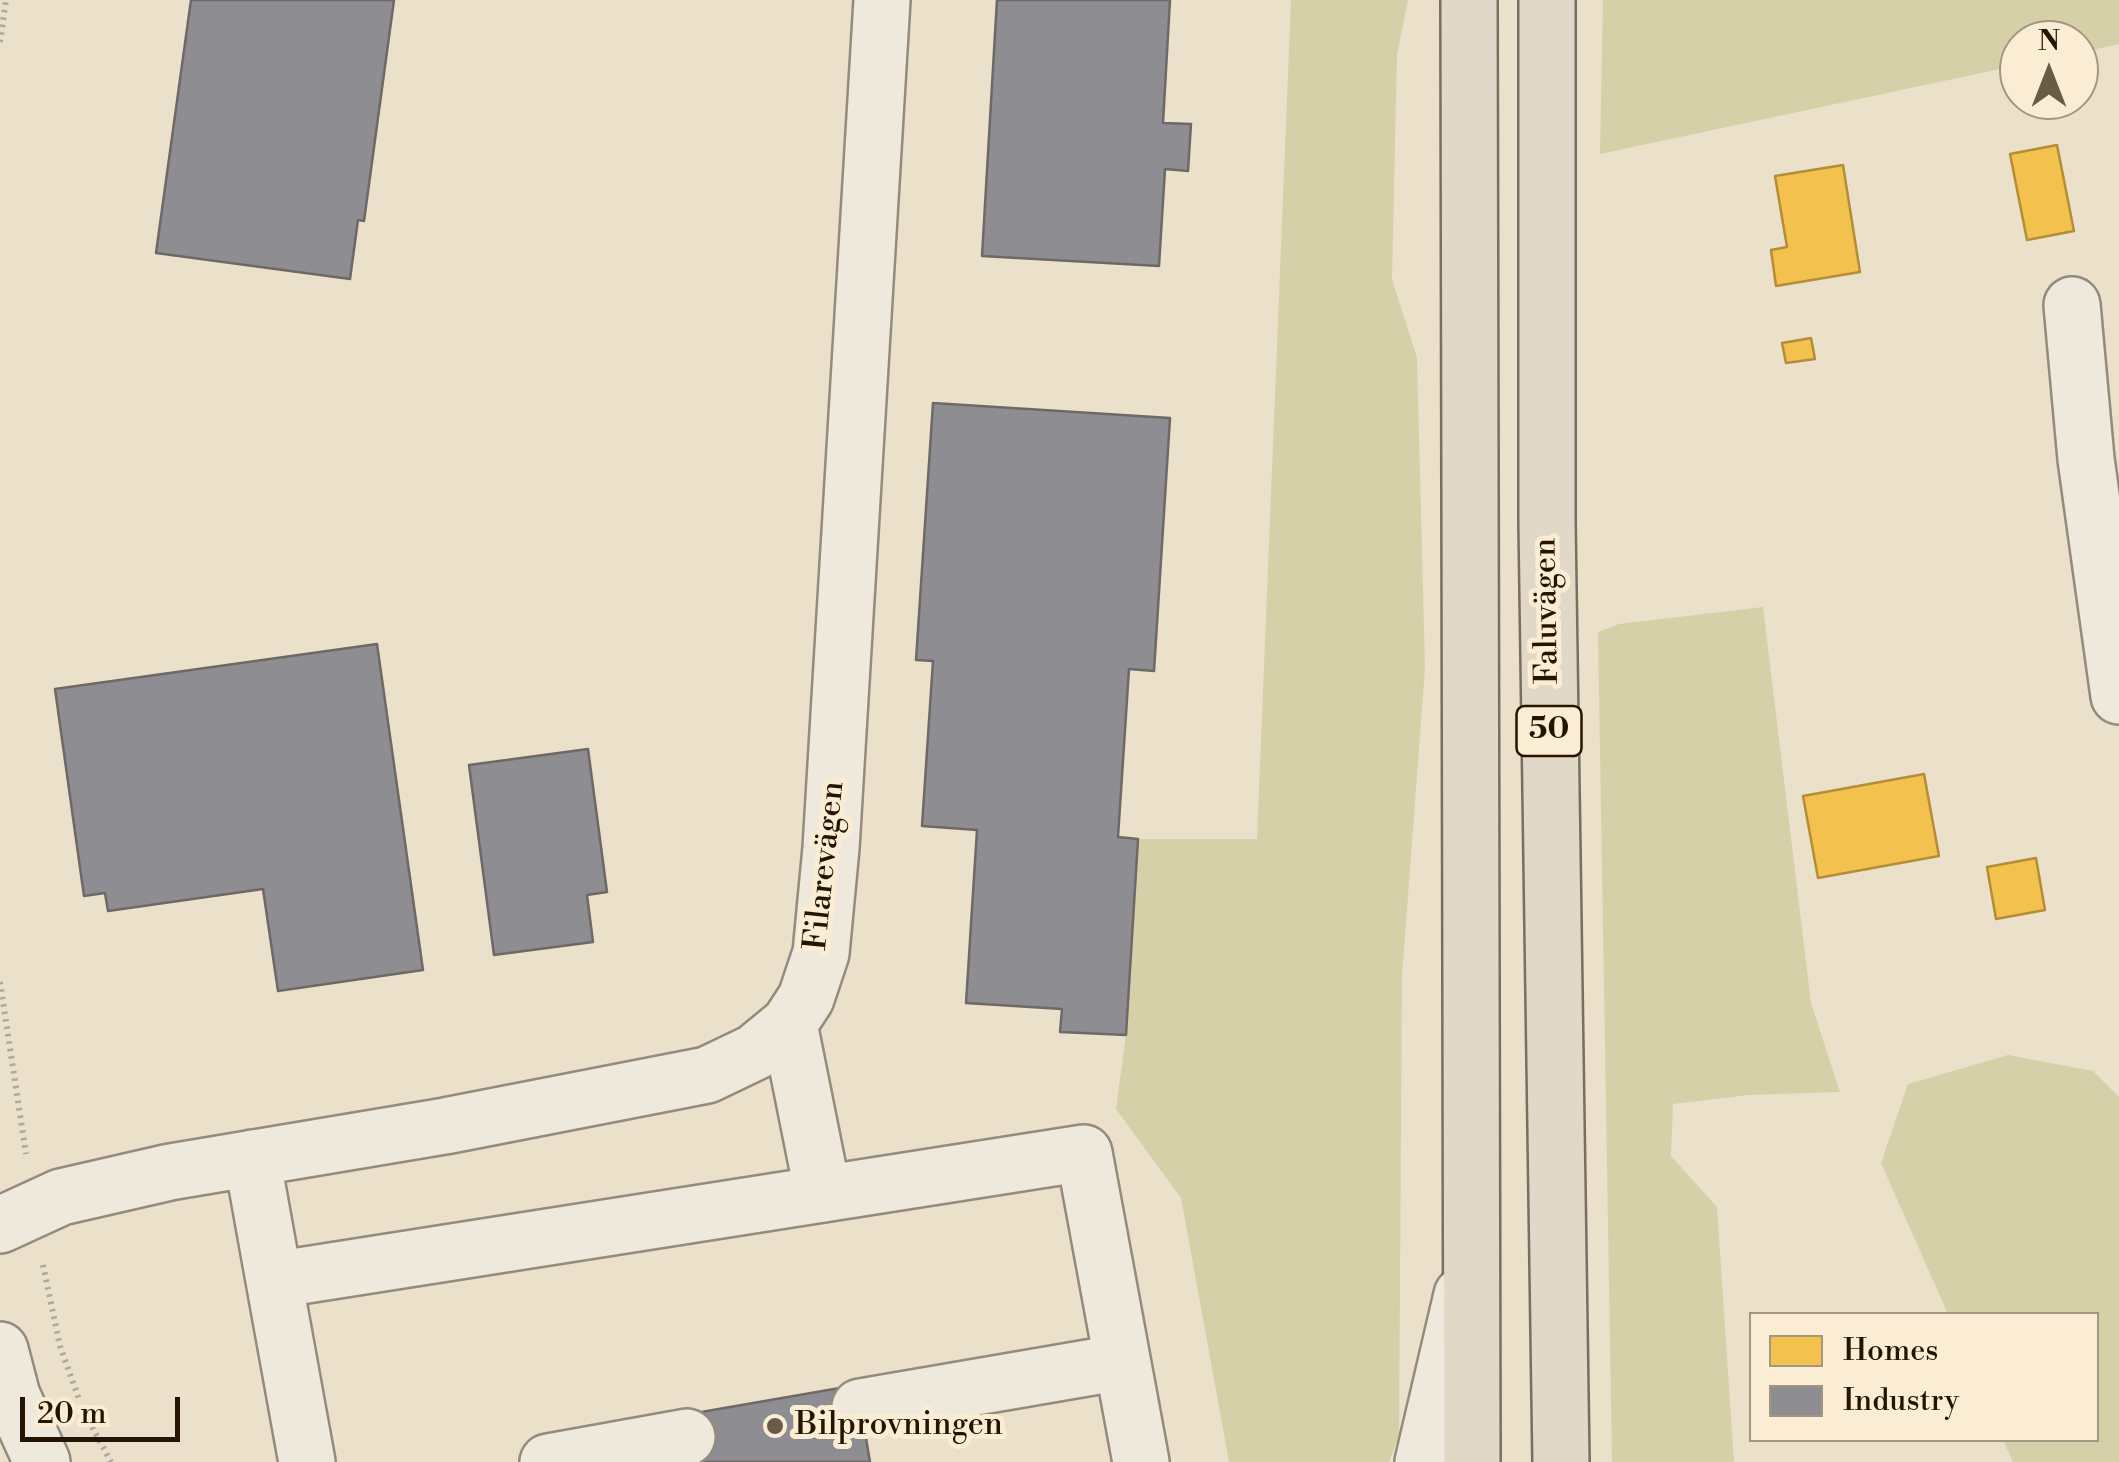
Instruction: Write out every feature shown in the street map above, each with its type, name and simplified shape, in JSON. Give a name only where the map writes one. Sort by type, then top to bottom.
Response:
[{"type":"highway","name":"50","points":[[1469,0],[1472,1462]]},
{"type":"highway","name":"Faluvägen","points":[[1547,0],[1546,522],[1561,1462]]},
{"type":"street","name":"Filarevägen","points":[[0,1225],[61,1196],[706,1075],[755,1052],[788,1024],[806,998],[820,953],[829,865],[859,431],[882,0]]},
{"type":"street","points":[[2072,304],[2086,459],[2119,696]]},
{"type":"street","points":[[788,1024],[823,1194]]},
{"type":"street","points":[[274,1280],[1084,1153],[1141,1462]]},
{"type":"street","points":[[252,1158],[307,1462]]},
{"type":"street","points":[[1423,1462],[1470,1258]]},
{"type":"street","points":[[0,1350],[12,1396],[42,1462]]},
{"type":"street","points":[[863,1425],[943,1429],[1006,1382],[1122,1362]]},
{"type":"street","points":[[548,1462],[687,1438]]},
{"type":"path","points":[[0,42],[6,0]]},
{"type":"shaded area","points":[[1291,0],[1408,0],[1397,55],[1392,279],[1417,358],[1425,668],[1402,976],[1399,1435],[1389,1462],[1229,1462],[1181,1198],[1116,1109],[1126,1035],[1138,839],[1257,839]]},
{"type":"shaded area","points":[[1603,0],[2119,0],[2119,44],[2099,48],[2099,20],[1999,20],[1999,69],[1600,154]]},
{"type":"shaded area","points":[[1763,607],[1811,1003],[1840,1092],[1749,1095],[1673,1104],[1671,1156],[1717,1207],[1734,1462],[1612,1462],[1598,632],[1619,624]]},
{"type":"shaded area","points":[[2008,1055],[2093,1071],[2119,1097],[2119,1462],[2013,1462],[2004,1442],[2099,1442],[2099,1312],[1947,1312],[1881,1163],[1908,1084]]},
{"type":"building: Homes","points":[[2057,145],[2074,231],[2027,240],[2010,154]]},
{"type":"building: Homes","points":[[1843,165],[1860,272],[1776,286],[1771,250],[1787,247],[1775,176]]},
{"type":"building: Homes","points":[[1811,338],[1815,359],[1786,363],[1782,343]]},
{"type":"building: Homes","points":[[1924,774],[1939,856],[1818,878],[1803,796]]},
{"type":"building: Homes","points":[[2036,858],[2045,910],[1996,919],[1987,867]]},
{"type":"building: Industry","points":[[191,0],[394,0],[364,221],[358,220],[350,279],[156,253]]},
{"type":"building: Industry","points":[[997,0],[1170,0],[1163,123],[1191,124],[1188,171],[1165,169],[1159,266],[982,256]]},
{"type":"building: Industry","points":[[933,403],[1170,418],[1154,671],[1129,669],[1118,837],[1138,839],[1126,1035],[1060,1032],[1062,1009],[966,1003],[977,830],[922,826],[933,661],[916,660]]},
{"type":"building: Industry","points":[[377,644],[423,970],[278,991],[263,889],[108,911],[105,893],[84,896],[55,689]]},
{"type":"building: Industry","points":[[588,749],[607,892],[587,895],[593,942],[494,955],[469,765]]},
{"type":"building: Industry","name":"Bilprovningen","points":[[857,1385],[870,1462],[692,1462],[684,1415]]},
{"type":"place","name":"Bilprovningen","points":[[775,1426]]}]
